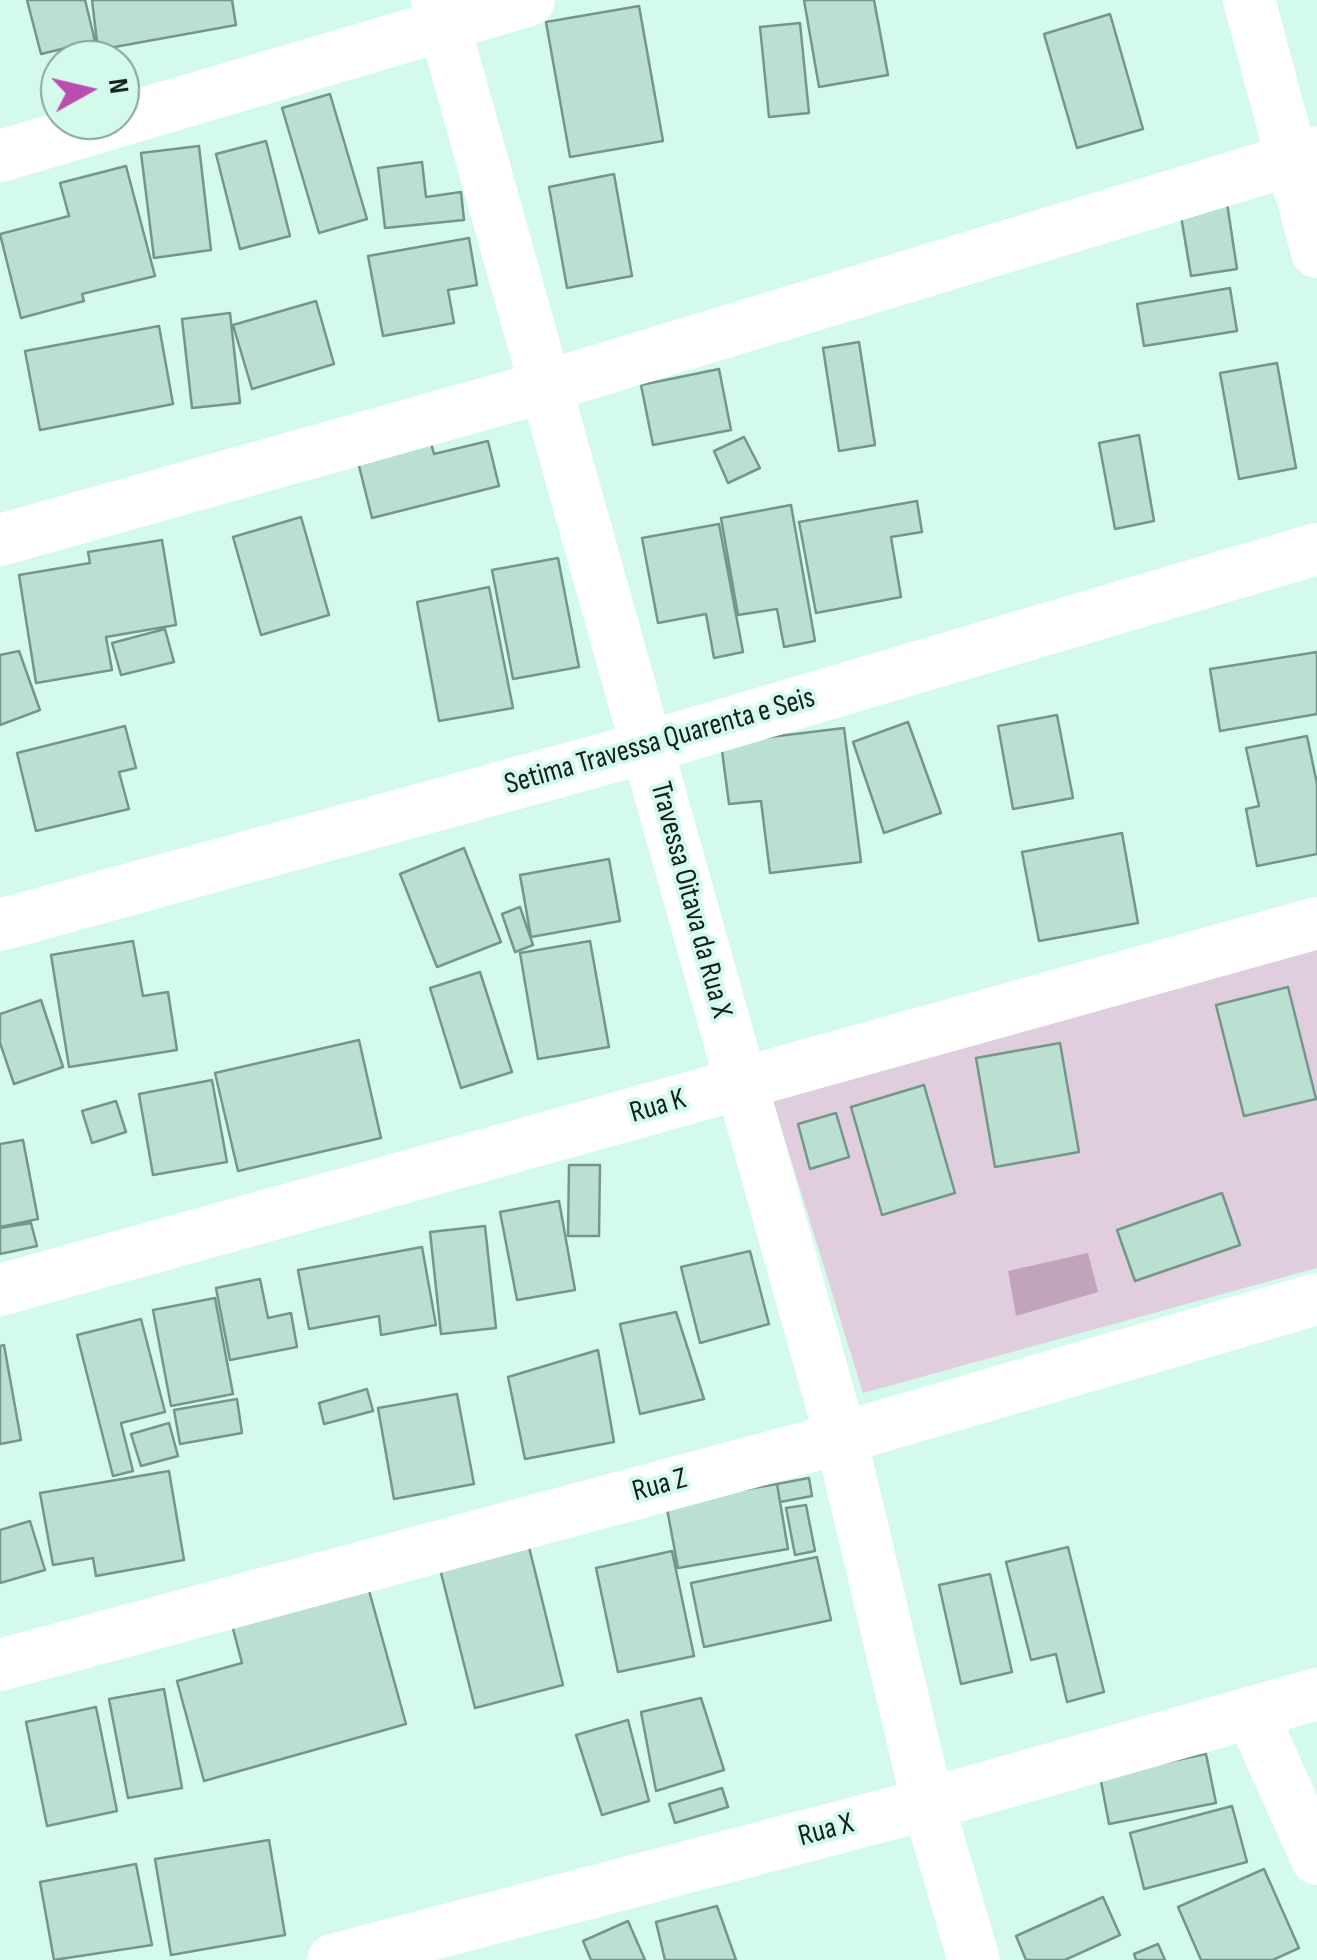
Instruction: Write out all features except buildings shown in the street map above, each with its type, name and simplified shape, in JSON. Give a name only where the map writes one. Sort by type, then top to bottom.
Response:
[{"type":"street","points":[[0,156],[440,12],[530,0]]},
{"type":"street","points":[[1249,0],[1304,156],[1317,252]]},
{"type":"street","name":"Travessa Oitava da Rua X","points":[[440,12],[841,1438],[928,1804],[974,1960]]},
{"type":"street","points":[[0,540],[544,387],[1304,156]]},
{"type":"street","name":"Setima Travessa Quarenta e Seis","points":[[0,925],[648,747],[1317,549]]},
{"type":"street","name":"Rua K","points":[[0,1290],[1317,923]]},
{"type":"street","name":"Rua Z","points":[[0,1665],[841,1438],[1317,1298]]},
{"type":"street","name":"Rua X","points":[[366,1956],[1317,1694]]},
{"type":"street","points":[[1251,1712],[1317,1859]]},
{"type":"shaded area","points":[[1317,940],[1317,1268],[863,1393],[772,1098]]},
{"type":"shaded area","points":[[1088,1253],[1098,1292],[1016,1316],[1008,1271]]}]
